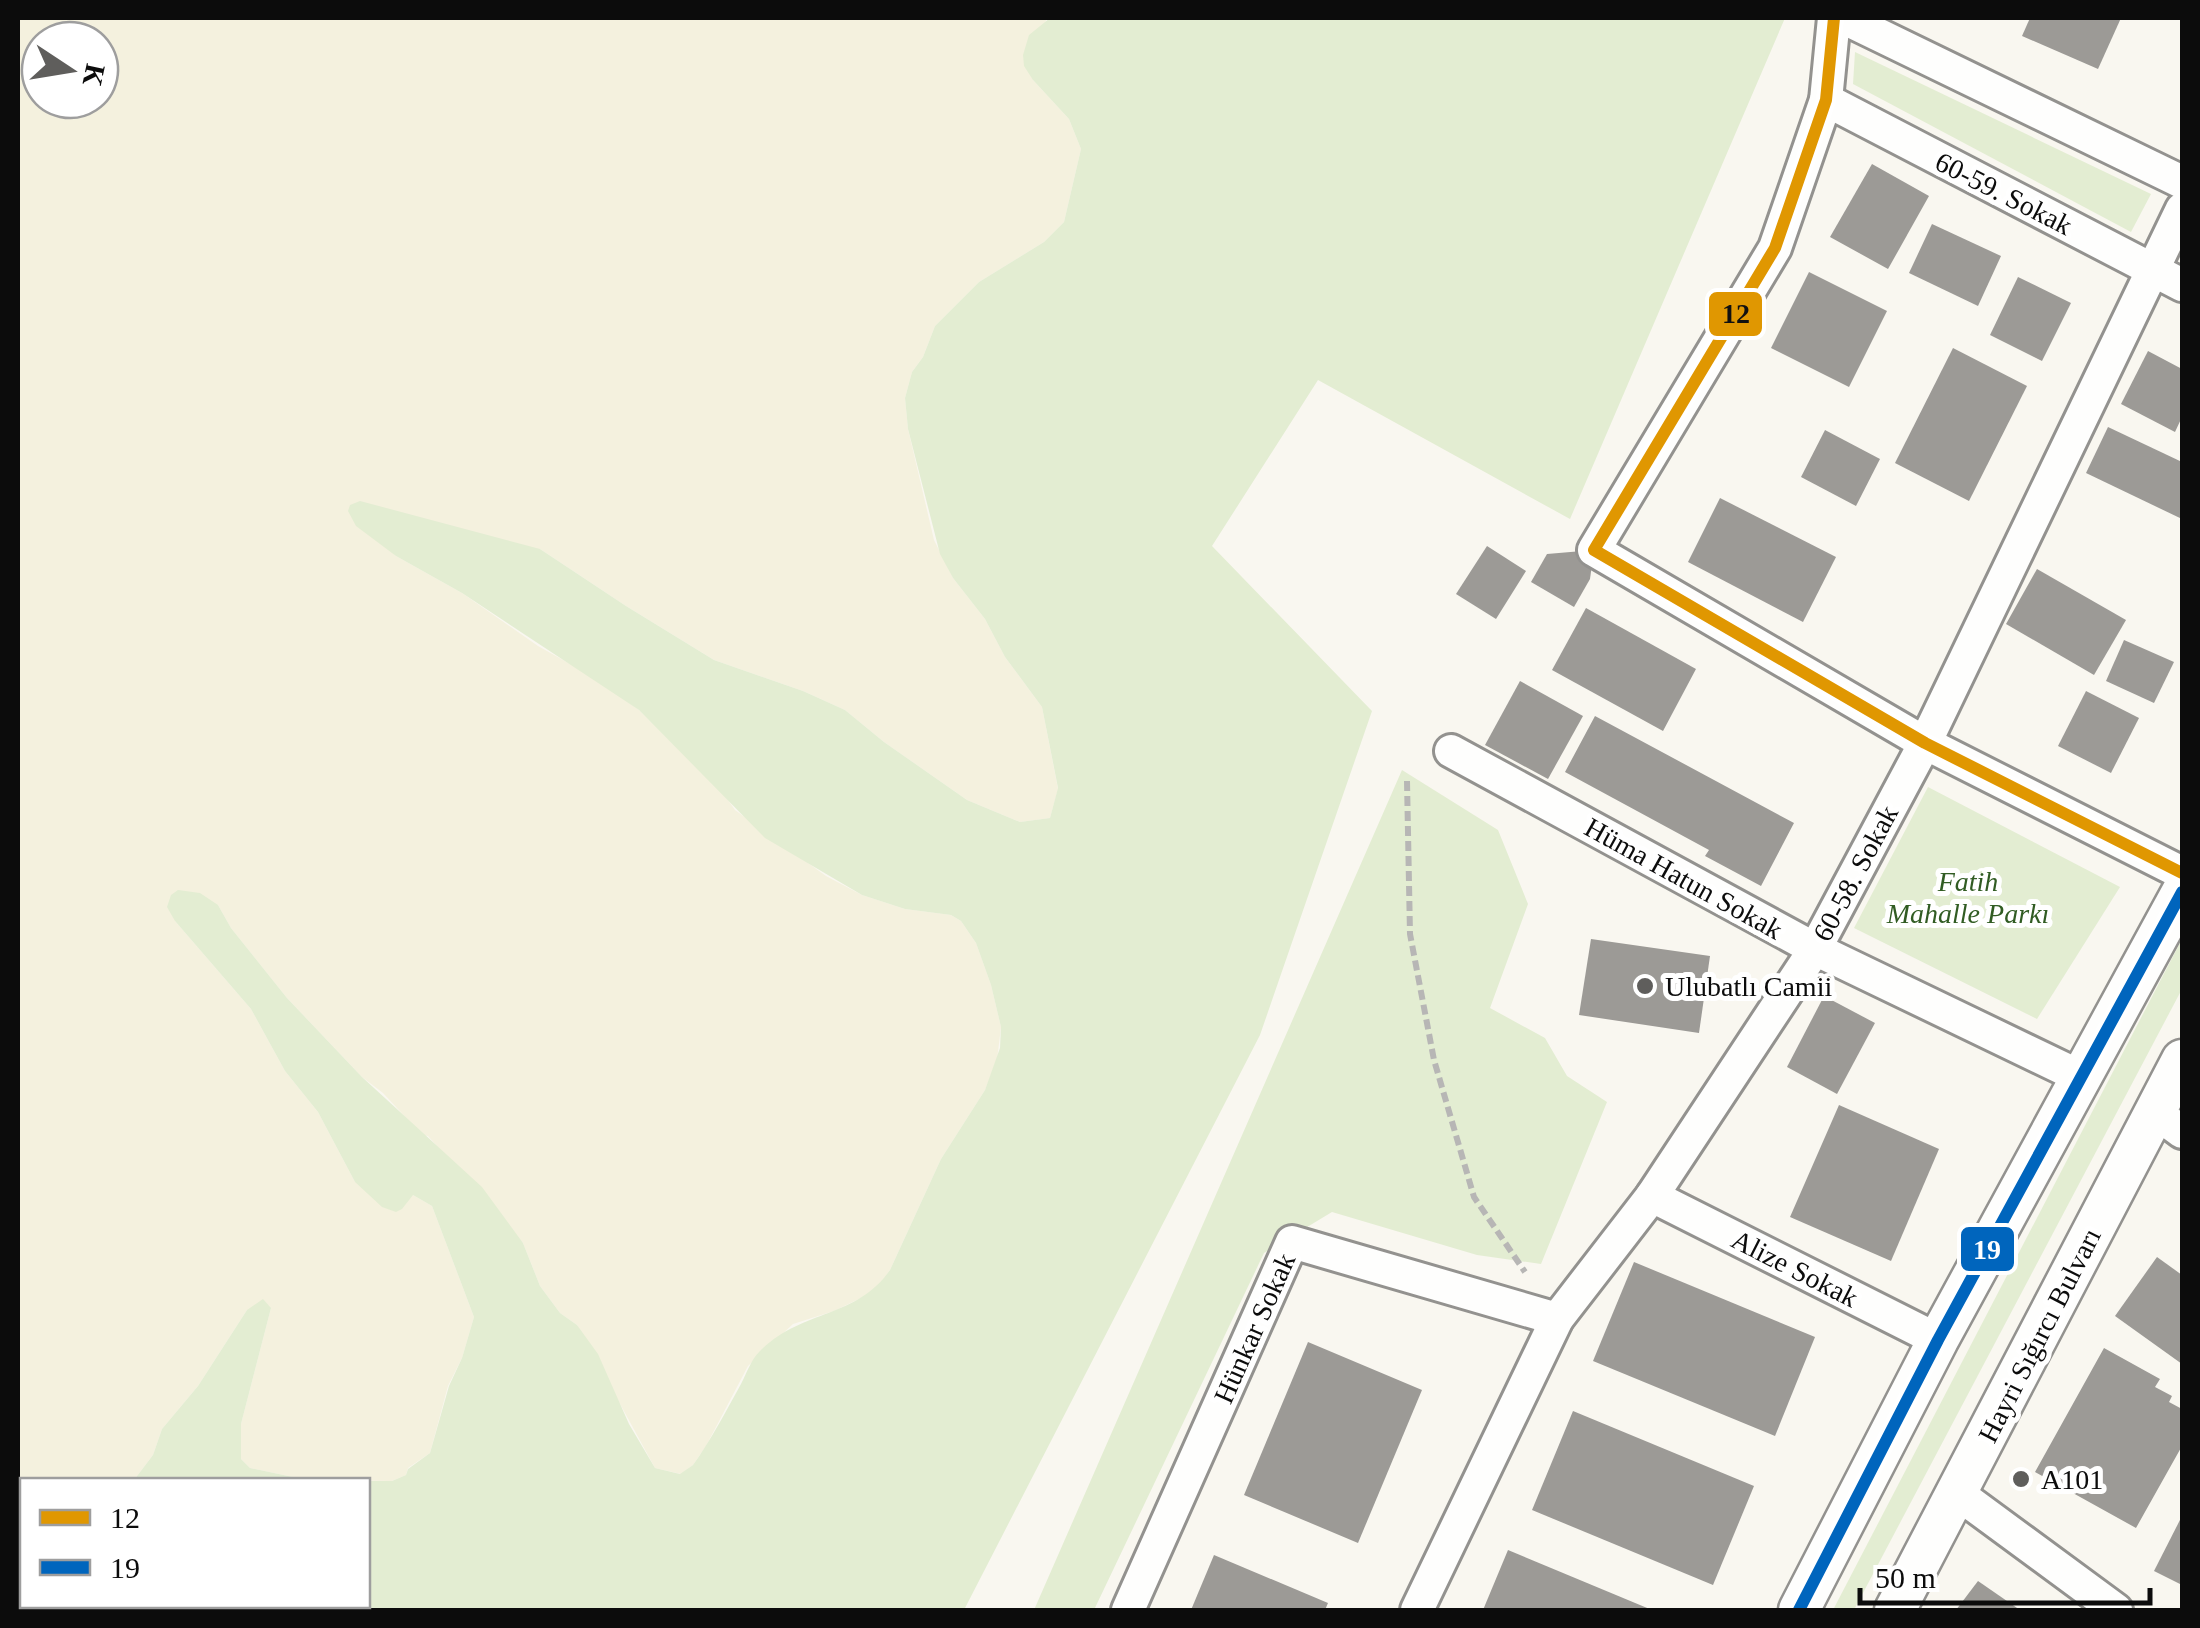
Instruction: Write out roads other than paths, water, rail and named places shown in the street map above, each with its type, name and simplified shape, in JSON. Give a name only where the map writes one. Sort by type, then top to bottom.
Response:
[{"type":"street","points":[[1834,18],[1826,100],[1776,248],[1594,550],[1925,743],[2182,873]]},
{"type":"street","points":[[1844,18],[2182,182]]},
{"type":"street","name":"60-59. Sokak","points":[[1826,100],[2182,285]]},
{"type":"street","name":"60-58. Sokak","points":[[1416,1610],[1557,1319],[1652,1196],[1815,949],[1925,743],[2182,209]]},
{"type":"street","name":"Hüma Hatun Sokak","points":[[1451,751],[1815,949],[2081,1077]]},
{"type":"street","points":[[1799,1610],[1938,1340],[2182,892]]},
{"type":"street","name":"Hayri Sığırcı Bulvarı","points":[[1895,1610],[2169,1122],[2182,1060]]},
{"type":"street","name":"Alize Sokak","points":[[1652,1196],[1938,1340]]},
{"type":"street","name":"Hünkar Sokak","points":[[1128,1610],[1292,1242],[1557,1319]]},
{"type":"street","points":[[1958,1493],[2116,1610]]},
{"type":"place","name":"Ulubatlı Camii","points":[[1645,986]]},
{"type":"place","name":"A101","points":[[2021,1479]]},
{"type":"park label","name":"Fatih Mahalle Parkı","points":[[1968,897]]}]
